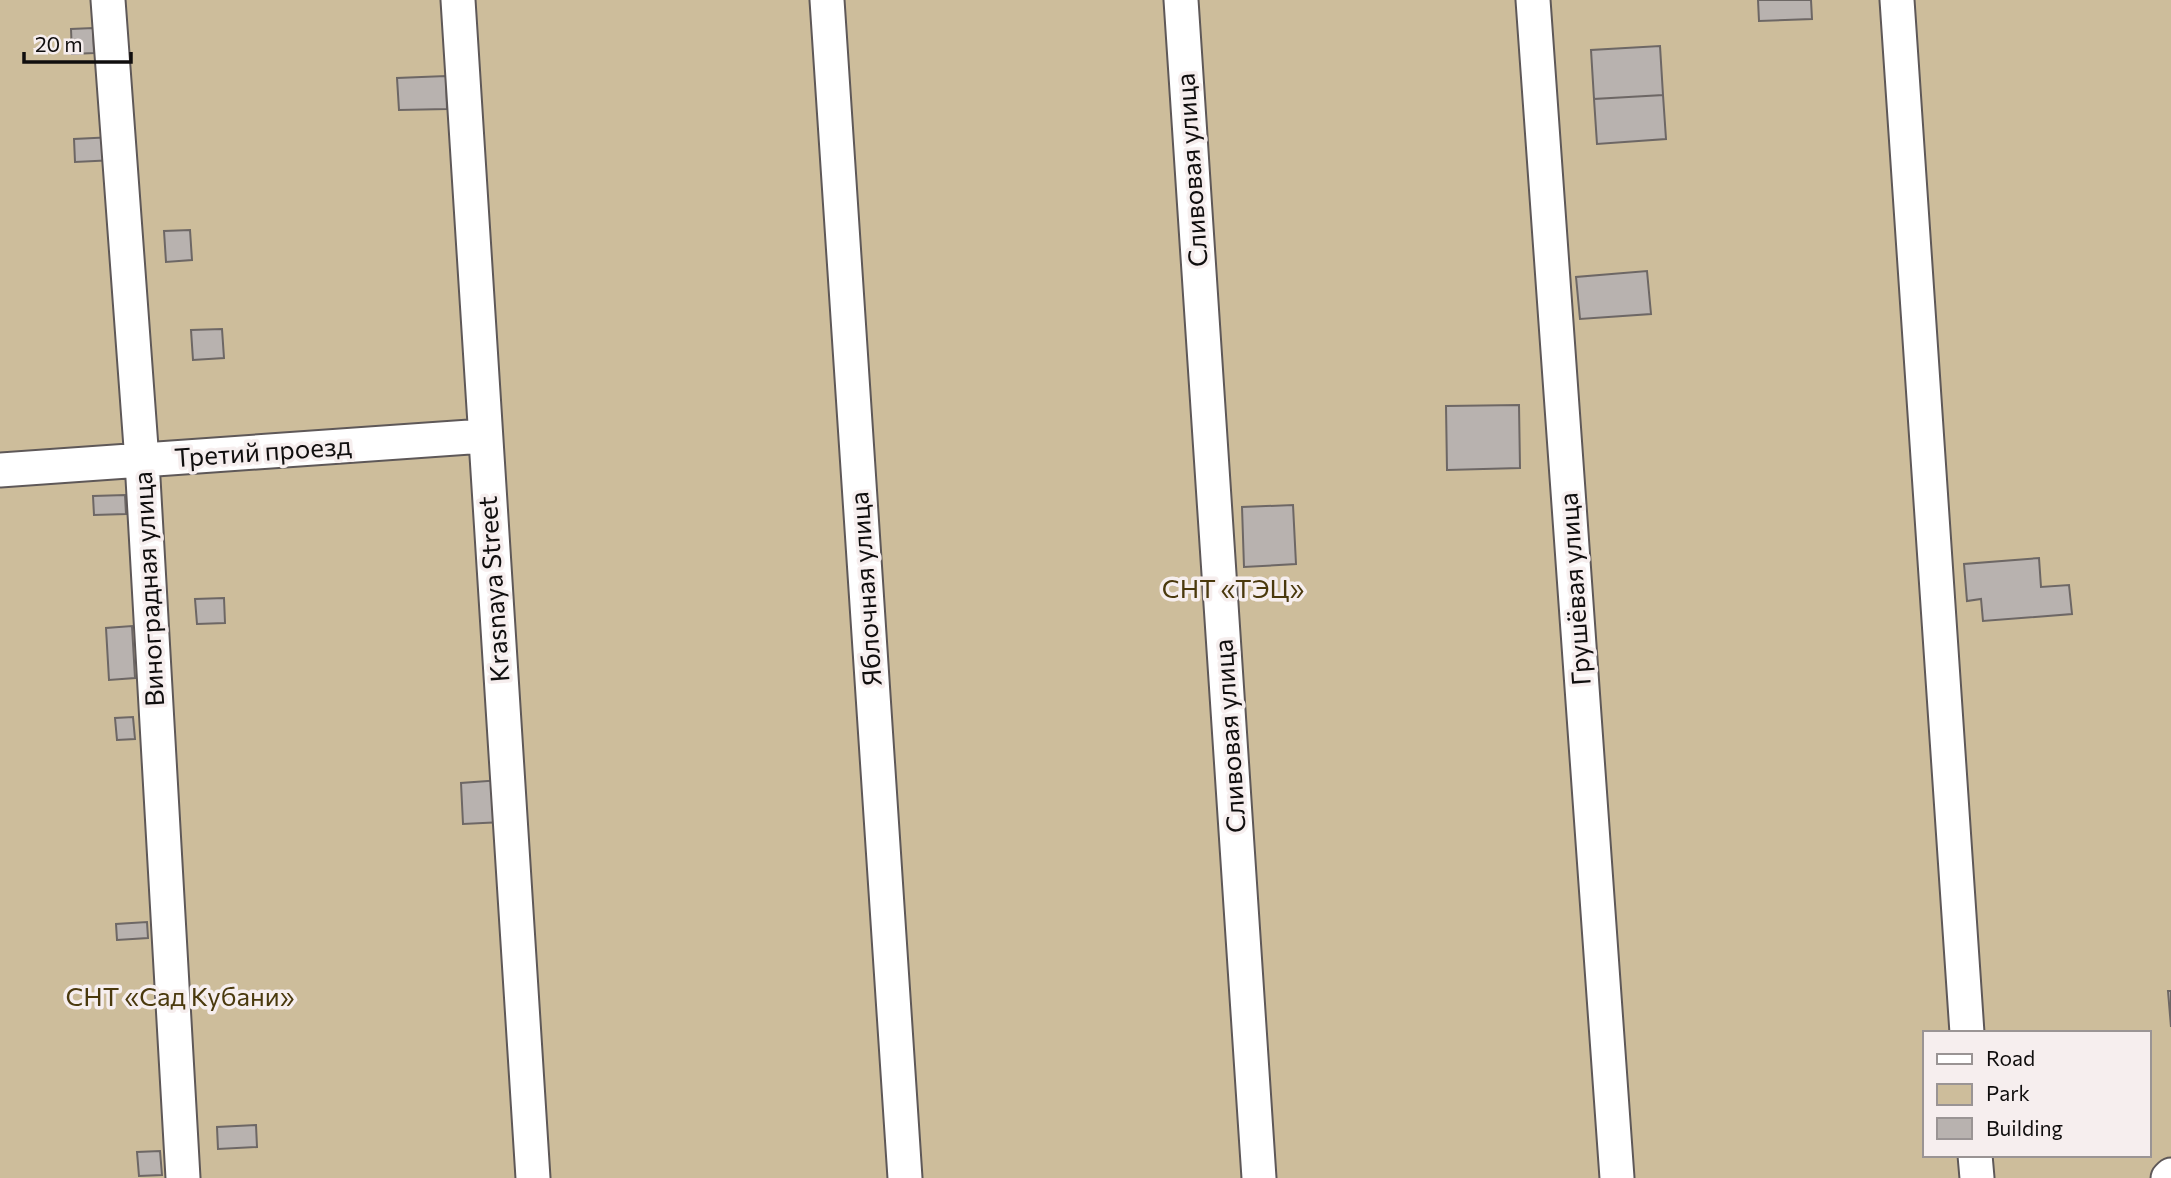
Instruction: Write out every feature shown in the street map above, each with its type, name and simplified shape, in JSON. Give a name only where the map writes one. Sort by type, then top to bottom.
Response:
[{"type":"street","name":"Виноградная улица","points":[[108,0],[142,461],[183,1178]]},
{"type":"street","name":"Krasnaya Street","points":[[458,0],[533,1178]]},
{"type":"street","name":"Яблочная улица","points":[[827,0],[905,1178]]},
{"type":"street","name":"Сливовая улица","points":[[1181,0],[1259,1178]]},
{"type":"street","name":"Грушёвая улица","points":[[1533,0],[1617,1178]]},
{"type":"street","points":[[1897,0],[1967,1031]]},
{"type":"street","name":"Третий проезд","points":[[0,470],[484,436]]},
{"type":"street","points":[[1975,1157],[1977,1178]]},
{"type":"green space","name":"СНТ «ТЭЦ»","points":[[0,0],[2171,0],[2171,1178],[0,1178]]},
{"type":"building","points":[[1758,0],[1811,0],[1812,19],[1759,21]]},
{"type":"building","points":[[93,28],[94,53],[72,54],[71,29]]},
{"type":"building","points":[[1660,46],[1663,95],[1594,99],[1591,50]]},
{"type":"building","points":[[446,76],[447,109],[399,110],[397,78]]},
{"type":"building","points":[[1663,95],[1666,139],[1597,144],[1594,99]]},
{"type":"building","points":[[114,137],[115,160],[75,162],[74,139]]},
{"type":"building","points":[[190,230],[192,260],[166,262],[164,231]]},
{"type":"building","points":[[1647,271],[1651,314],[1580,319],[1576,277]]},
{"type":"building","points":[[222,329],[224,358],[193,360],[191,330]]},
{"type":"building","points":[[1519,405],[1520,468],[1447,470],[1446,406]]},
{"type":"building","points":[[125,495],[126,514],[94,515],[93,496]]},
{"type":"building","points":[[1293,505],[1296,564],[1244,567],[1242,507]]},
{"type":"building","points":[[2039,558],[2041,587],[2069,585],[2072,614],[1983,621],[1981,599],[1967,601],[1964,564]]},
{"type":"building","points":[[224,598],[225,623],[197,624],[195,599]]},
{"type":"building","points":[[132,626],[135,678],[109,680],[106,628]]},
{"type":"building","points":[[133,717],[135,739],[117,740],[115,718]]},
{"type":"building","points":[[501,780],[503,822],[463,824],[461,783]]},
{"type":"building","points":[[147,922],[148,938],[117,940],[116,924]]},
{"type":"building","points":[[2168,991],[2171,991],[2171,1027]]},
{"type":"building","points":[[256,1125],[257,1147],[218,1149],[217,1127]]},
{"type":"building","points":[[160,1151],[162,1175],[139,1176],[137,1152]]},
{"type":"park label","name":"СНТ «Сад Кубани»","points":[[180,997]]}]
